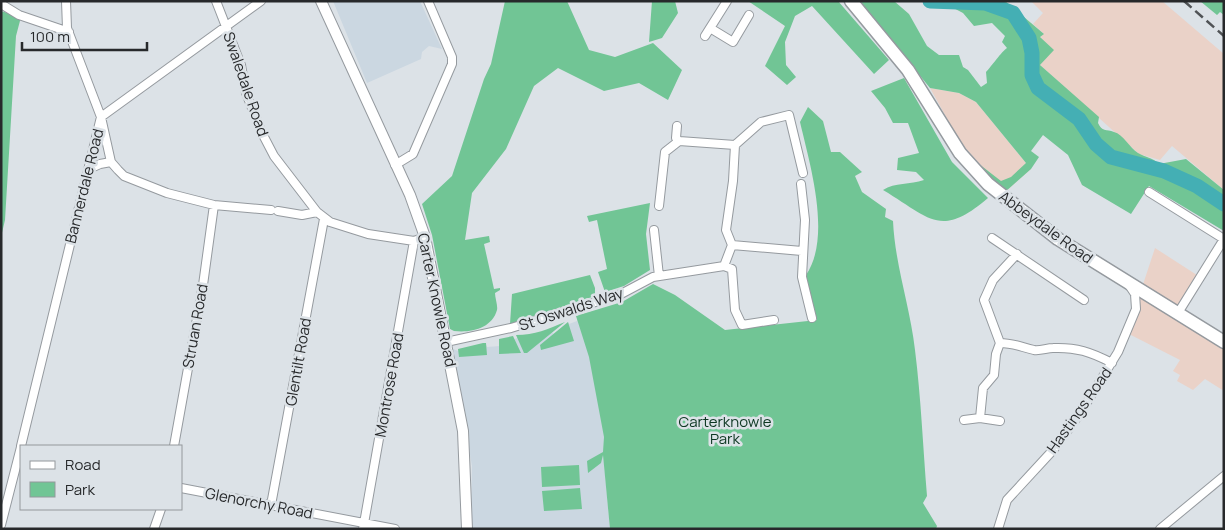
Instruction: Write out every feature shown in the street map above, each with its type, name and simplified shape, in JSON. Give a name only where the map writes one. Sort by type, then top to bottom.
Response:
[{"type":"main road","name":"Abbeydale Road","points":[[851,1],[908,70],[960,153],[984,180],[1048,233],[1224,342]]},
{"type":"street","points":[[66,1],[68,32],[101,117],[111,162],[124,176],[167,193],[214,205],[274,210],[302,215],[317,212]]},
{"type":"street","name":"Bannerdale Road","points":[[21,445],[101,117],[261,1]]},
{"type":"street","name":"Carter Knowle Road","points":[[321,1],[410,195],[425,237],[466,452],[467,529]]},
{"type":"street","points":[[395,165],[413,154],[452,64],[452,57],[428,1]]},
{"type":"street","points":[[704,36],[727,1]]},
{"type":"street","points":[[1,4],[19,14],[68,32]]},
{"type":"street","name":"Swaledale Road","points":[[217,4],[236,51],[253,112],[262,133],[274,156],[324,219]]},
{"type":"street","points":[[710,28],[733,42],[749,15]]},
{"type":"street","points":[[659,206],[665,152],[679,141],[734,145],[761,122],[789,115],[803,173]]},
{"type":"street","points":[[677,126],[676,138],[679,141]]},
{"type":"street","points":[[734,145],[733,182],[726,230],[732,245],[724,266],[732,270],[735,310],[742,325],[774,320]]},
{"type":"street","points":[[89,169],[111,162]]},
{"type":"street","points":[[801,184],[805,220],[802,277],[812,318]]},
{"type":"street","points":[[1149,192],[1224,239],[1178,314]]},
{"type":"street","name":"Struan Road","points":[[174,445],[203,285],[214,205]]},
{"type":"street","points":[[324,219],[368,234],[414,241],[425,237]]},
{"type":"street","name":"Glentilt Road","points":[[271,505],[324,219]]},
{"type":"street","points":[[654,230],[659,276]]},
{"type":"street","points":[[992,238],[1084,300]]},
{"type":"street","name":"Montrose Road","points":[[363,526],[414,241]]},
{"type":"street","points":[[732,245],[802,251]]},
{"type":"street","points":[[980,418],[983,388],[994,376],[996,354],[1000,343],[984,300],[993,280],[1017,254]]},
{"type":"street","name":"St Oswalds Way","points":[[446,342],[511,328],[602,300],[659,276],[724,266]]},
{"type":"street","name":"Hastings Road","points":[[998,529],[1007,500],[1054,449],[1081,412],[1112,363],[1127,333],[1136,304],[1135,294],[1126,282]]},
{"type":"street","points":[[1000,343],[1013,343],[1035,350],[1075,348],[1092,352],[1112,363]]},
{"type":"street","points":[[964,420],[980,418],[1000,421]]},
{"type":"street","name":"Bannerdale Road","points":[[1,525],[20,458]]},
{"type":"street","points":[[1160,529],[1224,476]]},
{"type":"street","name":"Glenorchy Road","points":[[182,488],[271,505],[363,526],[395,529]]},
{"type":"street","points":[[154,529],[161,510]]},
{"type":"shaded area","points":[[333,1],[420,1],[442,49],[429,46],[422,52],[421,59],[367,83]]},
{"type":"shaded area","points":[[1031,1],[1162,1],[1224,54],[1224,190],[1172,146],[1160,160],[1139,154],[1040,65],[1053,50],[1040,37],[1043,33],[1033,24],[1043,13]]},
{"type":"shaded area","points":[[930,88],[959,93],[976,102],[1031,169],[1005,192],[960,142]]},
{"type":"shaded area","points":[[1155,248],[1200,277],[1178,313],[1224,342],[1224,391],[1205,379],[1193,390],[1177,381],[1180,375],[1173,371],[1180,360],[1127,333]]},
{"type":"shaded area","points":[[577,318],[627,389],[603,452],[610,529],[471,529],[472,466],[451,348],[458,351],[486,345],[487,347],[500,346],[517,338],[531,340],[551,331],[554,334],[568,322],[569,324],[577,321]]},
{"type":"green space","points":[[505,1],[567,1],[589,50],[615,57],[653,43],[682,70],[668,100],[639,83],[604,91],[558,68],[534,86],[506,149],[472,193],[465,240],[489,236],[490,242],[484,244],[494,289],[500,288],[495,293],[497,310],[491,321],[480,328],[468,331],[454,331],[450,329],[432,235],[422,204],[452,176],[484,79],[491,64]]},
{"type":"green space","points":[[652,1],[675,1],[678,13],[662,38],[649,42]]},
{"type":"green space","points":[[748,1],[838,1],[889,60],[874,74],[812,6],[795,16],[785,42],[786,65],[796,77],[787,85],[765,66],[785,26]]},
{"type":"green space","points":[[859,1],[894,1],[909,14],[927,46],[939,55],[959,55],[963,67],[968,70],[981,87],[987,83],[986,72],[1007,48],[1002,42],[1005,36],[992,23],[974,26],[963,13],[940,1],[1005,1],[1044,34],[1040,37],[1054,50],[1040,65],[1099,117],[1098,123],[1101,128],[1117,133],[1138,153],[1159,164],[1186,159],[1224,190],[1224,231],[1149,186],[1131,214],[1082,185],[1068,155],[1043,135],[1031,151],[1039,157],[1031,169],[1005,192],[979,164],[1001,181],[1011,177],[1026,163],[976,102],[959,93],[930,88]]},
{"type":"green space","points":[[1200,1],[1224,1],[1224,15],[1220,12],[1217,15]]},
{"type":"green space","points":[[1,11],[21,17],[16,36],[5,220],[1,237]]},
{"type":"green space","points":[[904,78],[952,162],[988,198],[972,211],[958,218],[946,221],[924,216],[883,190],[892,186],[924,180],[916,172],[897,170],[898,158],[919,153],[908,123],[893,123],[885,108],[871,91]]},
{"type":"green space","name":"Carterknowle Park","points":[[808,107],[823,121],[831,152],[840,152],[862,172],[855,176],[862,192],[886,209],[885,217],[893,221],[894,237],[913,334],[917,368],[927,496],[923,503],[937,526],[936,529],[610,529],[603,455],[601,463],[588,473],[587,461],[603,452],[604,437],[589,357],[576,316],[622,302],[653,284],[675,295],[725,330],[817,320],[806,275],[814,259],[818,221],[813,179],[800,122]]},
{"type":"green space","points":[[650,203],[646,234],[650,270],[624,286],[605,292],[598,272],[607,269],[597,220],[589,222],[587,216]]},
{"type":"green space","points":[[590,275],[595,288],[595,296],[510,324],[512,294]]},
{"type":"green space","points":[[565,322],[527,353],[524,353],[516,335],[535,333]]},
{"type":"green space","points":[[568,322],[574,341],[541,350],[540,345]]},
{"type":"green space","points":[[513,336],[521,353],[499,354],[499,339]]},
{"type":"green space","points":[[486,343],[487,355],[459,357],[458,349]]},
{"type":"green space","points":[[579,465],[580,485],[542,487],[541,467]]},
{"type":"green space","points":[[580,488],[582,509],[544,511],[542,491]]},
{"type":"waterway","points":[[930,1],[985,3],[1013,13],[1029,38],[1032,53],[1032,75],[1038,88],[1079,119],[1096,144],[1111,157],[1164,171],[1197,186],[1224,204]]},
{"type":"railway","points":[[1184,1],[1224,36]]}]
